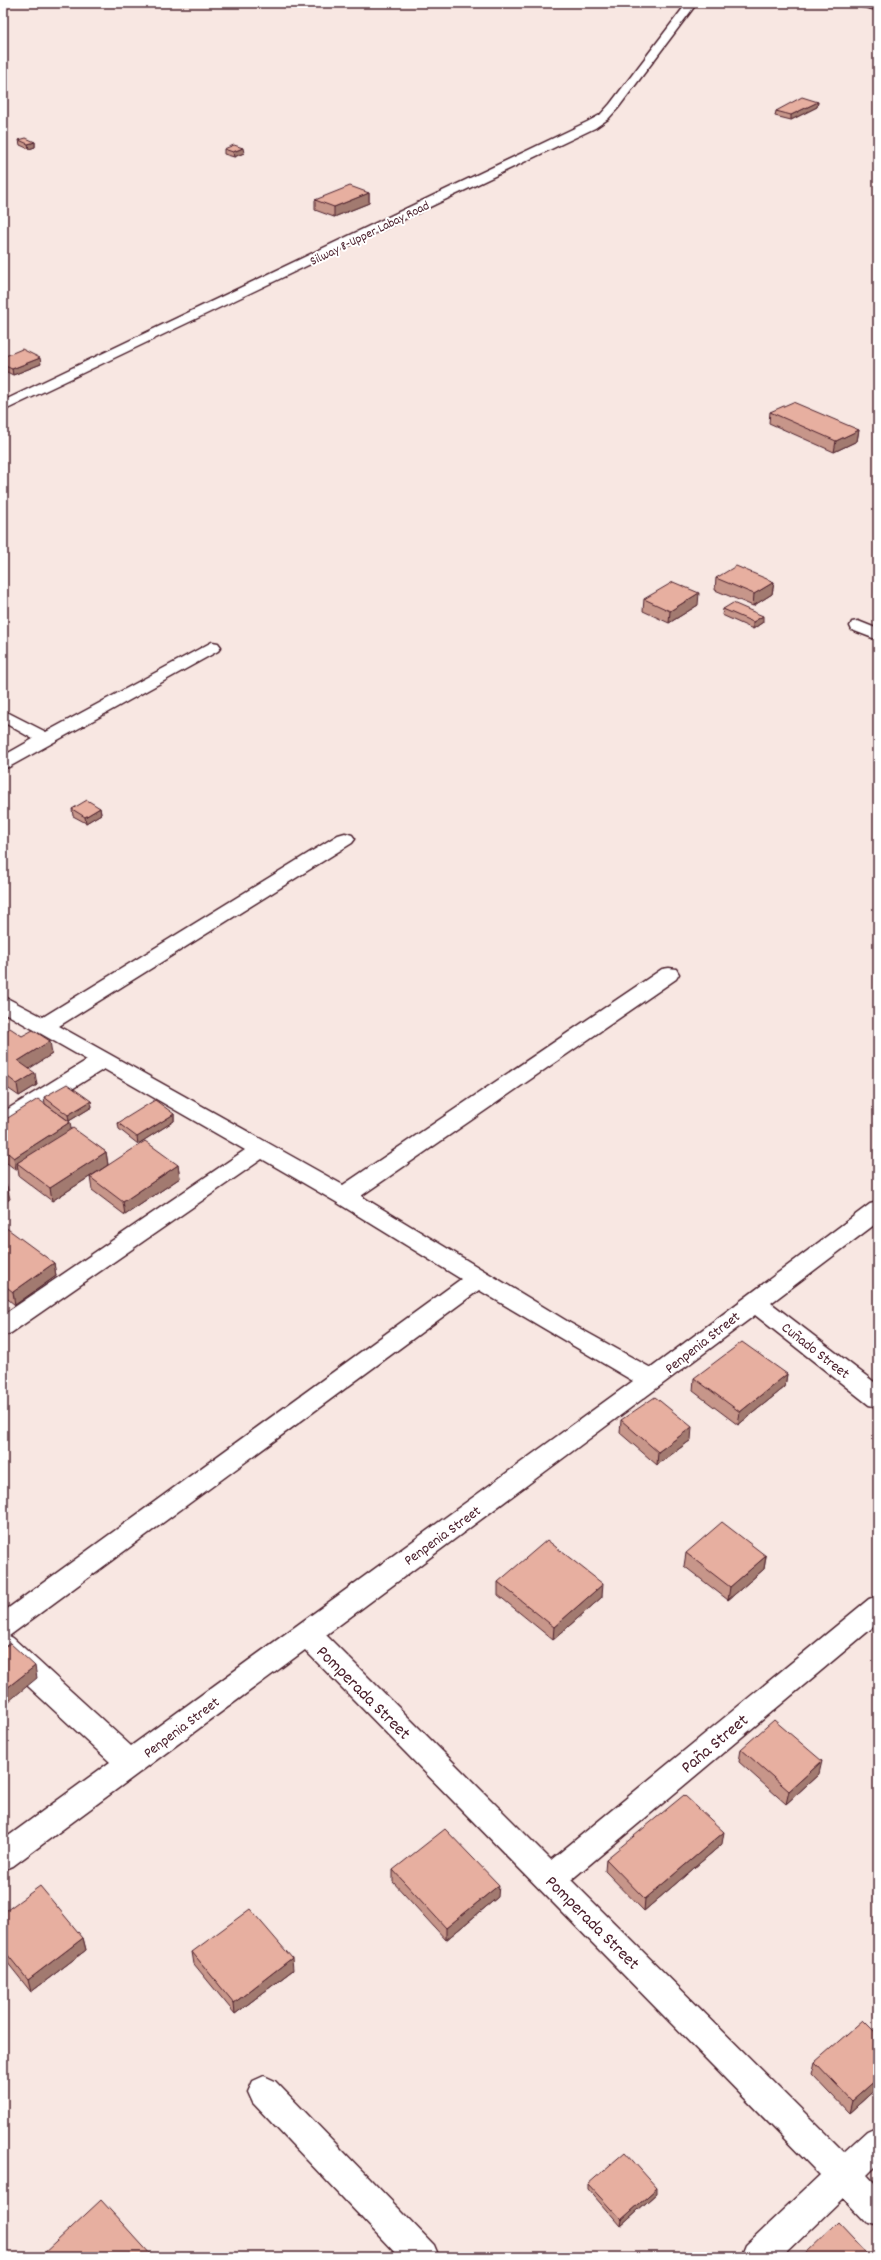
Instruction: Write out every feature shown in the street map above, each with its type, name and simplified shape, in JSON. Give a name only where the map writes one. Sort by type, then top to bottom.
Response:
[{"type":"street","name":"Silway 8-Upper Labay Road","points":[[4,405],[591,125],[604,117],[614,106],[692,3]]},
{"type":"street","points":[[858,3],[878,7]]},
{"type":"street","points":[[858,626],[878,635]]},
{"type":"street","points":[[3,763],[212,647]]},
{"type":"street","points":[[3,715],[46,739]]},
{"type":"street","points":[[43,1026],[345,839]]},
{"type":"street","points":[[344,1196],[669,974]]},
{"type":"street","points":[[3,1003],[344,1196],[562,1329],[652,1380]]},
{"type":"street","points":[[3,1122],[103,1060]]},
{"type":"street","points":[[3,1327],[261,1149]]},
{"type":"street","name":"Penpenia Street","points":[[3,1857],[132,1764],[652,1380],[878,1210]]},
{"type":"street","points":[[3,1627],[479,1278]]},
{"type":"street","name":"Cuñado Street","points":[[754,1302],[878,1398]]},
{"type":"street","name":"Paña Street","points":[[550,1879],[878,1607]]},
{"type":"street","name":"Pomperada Street","points":[[307,1634],[878,2210]]},
{"type":"street","points":[[3,1646],[132,1764]]},
{"type":"street","points":[[264,2092],[422,2257]]},
{"type":"street","points":[[758,2257],[878,2142]]},
{"type":"building","points":[[802,97],[818,102],[791,115],[776,111]]},
{"type":"building","points":[[26,138],[35,142],[28,144],[19,140]]},
{"type":"building","points":[[234,145],[243,148],[233,152],[224,149]]},
{"type":"building","points":[[350,186],[369,193],[334,207],[315,200]]},
{"type":"building","points":[[22,349],[40,358],[12,369],[3,365],[3,357]]},
{"type":"building","points":[[793,402],[859,430],[836,441],[770,412]]},
{"type":"building","points":[[736,566],[774,582],[754,594],[716,578]]},
{"type":"building","points":[[673,582],[699,593],[670,611],[644,599]]},
{"type":"building","points":[[733,603],[763,616],[753,622],[723,609]]},
{"type":"building","points":[[87,800],[100,808],[85,817],[72,809]]},
{"type":"building","points":[[10,1028],[22,1036],[33,1030],[50,1041],[18,1061],[35,1073],[17,1084],[3,1073],[3,1033]]},
{"type":"building","points":[[67,1084],[91,1101],[68,1115],[44,1097]]},
{"type":"building","points":[[38,1099],[70,1122],[14,1158],[3,1149],[3,1121]]},
{"type":"building","points":[[155,1100],[174,1114],[137,1137],[118,1123]]},
{"type":"building","points":[[73,1128],[106,1152],[50,1188],[17,1163]]},
{"type":"building","points":[[145,1141],[178,1165],[123,1202],[90,1177]]},
{"type":"building","points":[[3,1183],[7,1186],[3,1189]]},
{"type":"building","points":[[5,1227],[54,1263],[13,1292],[3,1284],[3,1228]]},
{"type":"building","points":[[742,1342],[787,1374],[740,1412],[694,1378]]},
{"type":"building","points":[[655,1397],[692,1427],[658,1452],[621,1420]]},
{"type":"building","points":[[722,1522],[766,1556],[730,1587],[686,1553]]},
{"type":"building","points":[[547,1540],[603,1584],[554,1627],[498,1582]]},
{"type":"building","points":[[10,1643],[35,1666],[3,1691],[3,1648]]},
{"type":"building","points":[[774,1720],[822,1761],[789,1791],[741,1749]]},
{"type":"building","points":[[684,1795],[724,1832],[645,1899],[606,1859]]},
{"type":"building","points":[[445,1829],[499,1885],[446,1928],[393,1870]]},
{"type":"building","points":[[40,1886],[83,1938],[28,1980],[3,1949],[3,1913]]},
{"type":"building","points":[[250,1909],[292,1958],[234,2003],[192,1952]]},
{"type":"building","points":[[863,2020],[878,2035],[878,2078],[852,2101],[815,2062]]},
{"type":"building","points":[[625,2152],[657,2188],[621,2220],[588,2184]]},
{"type":"building","points":[[101,2200],[153,2257],[41,2256]]},
{"type":"building","points":[[838,2222],[871,2257],[802,2257]]}]
